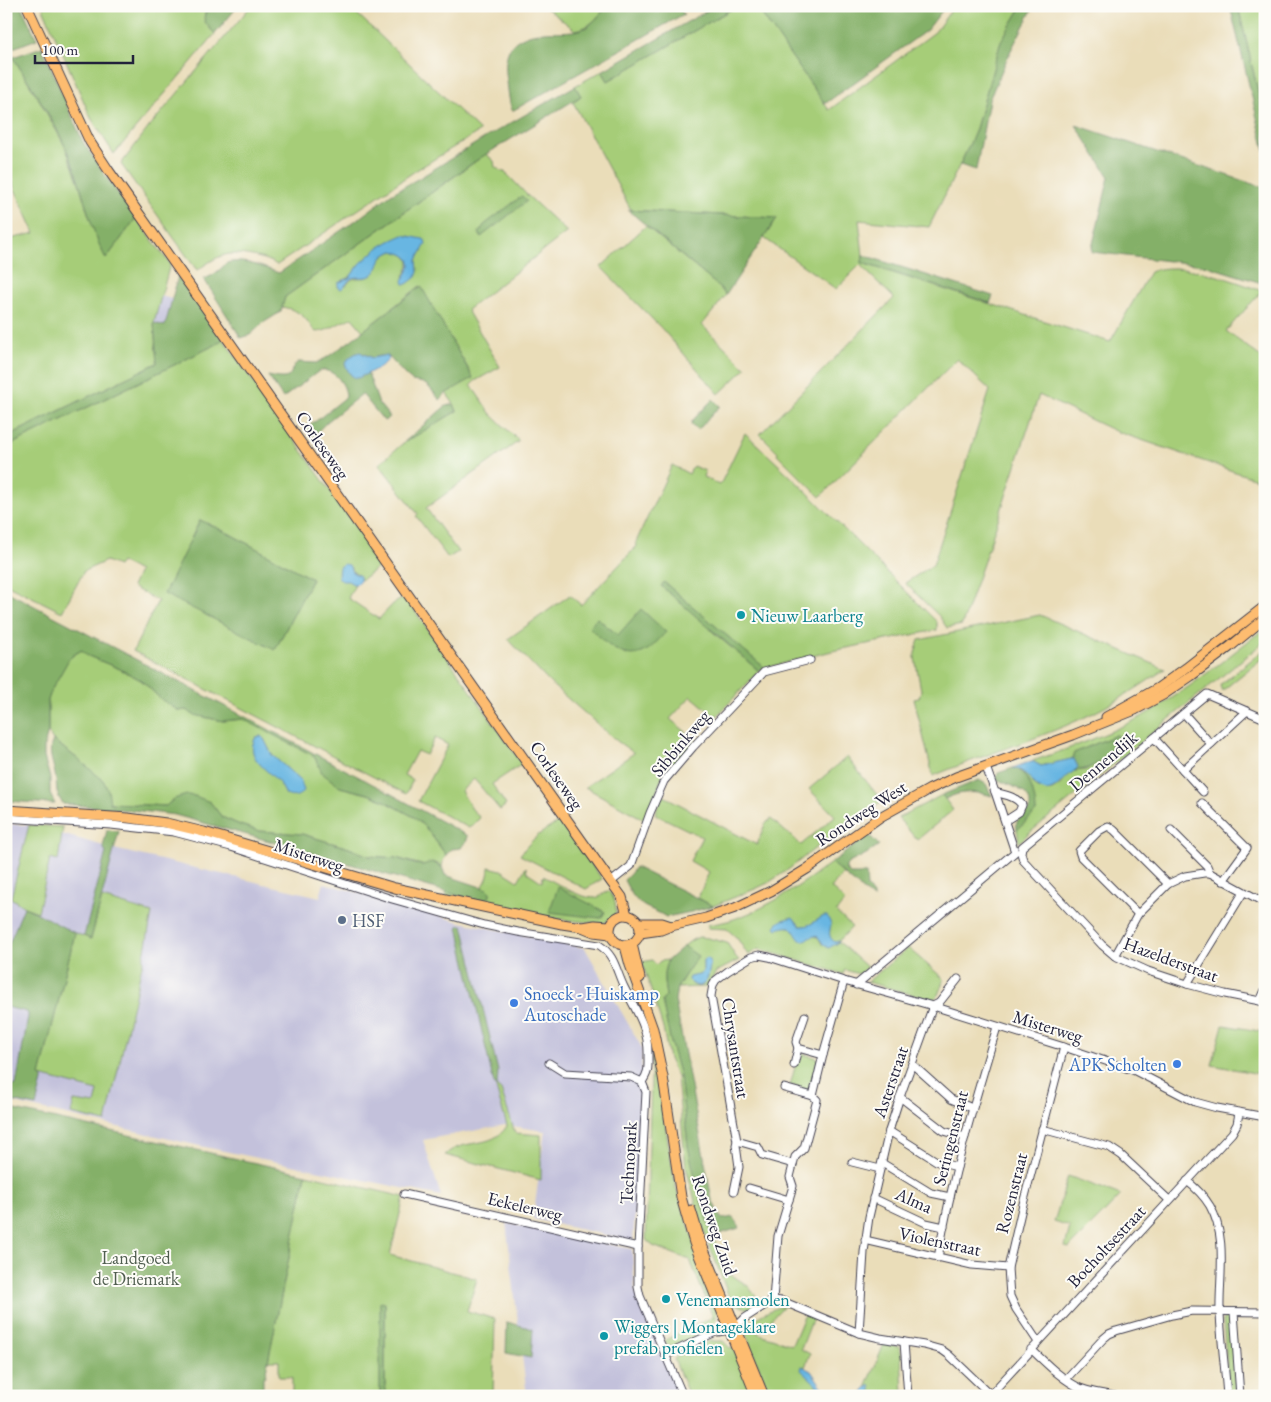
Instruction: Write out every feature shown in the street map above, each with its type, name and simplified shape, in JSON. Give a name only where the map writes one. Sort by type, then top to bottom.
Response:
[{"type":"main road","name":"Corleseweg","points":[[27,6],[90,142],[109,171],[613,885],[624,915]]},
{"type":"main road","name":"Rondweg West","points":[[1073,735],[1158,688],[1265,606]]},
{"type":"main road","name":"Rondweg West","points":[[640,928],[662,923],[671,926],[706,918],[734,908],[771,891],[807,869],[856,833],[900,805],[930,789],[956,777],[1124,715],[1163,694],[1191,676],[1265,618]]},
{"type":"main road","name":"Misterweg","points":[[6,810],[128,818],[166,823],[395,888],[562,924],[582,927],[595,925],[610,930]]},
{"type":"main road","points":[[624,915],[636,920],[640,928],[638,939],[628,945],[616,942],[610,930],[613,921],[624,915]]},
{"type":"main road","name":"Rondweg Zuid","points":[[628,945],[630,965],[653,1029],[674,1147],[687,1196],[700,1240],[756,1396]]},
{"type":"main road","name":"Rondweg Zuid","points":[[731,1325],[764,1396]]},
{"type":"street","name":"Sibbinkweg","points":[[613,885],[631,866],[664,781],[764,672],[810,660]]},
{"type":"street","name":"Dennendijk","points":[[1021,853],[1022,847],[1208,694],[1247,711]]},
{"type":"street","points":[[1183,770],[1247,711],[1265,719]]},
{"type":"street","points":[[1187,717],[1211,744]]},
{"type":"street","points":[[1154,738],[1203,792]]},
{"type":"street","points":[[856,985],[1015,852],[986,767]]},
{"type":"street","points":[[995,792],[1019,800],[1022,805],[1019,812],[1005,821]]},
{"type":"street","points":[[1202,803],[1247,848],[1223,881]]},
{"type":"street","name":"Misterweg","points":[[6,818],[174,832],[232,847],[392,899],[484,925],[599,945]]},
{"type":"street","points":[[1138,914],[1081,857],[1079,851],[1099,831],[1108,826],[1114,830],[1168,884]]},
{"type":"street","points":[[1171,830],[1207,866],[1210,874]]},
{"type":"street","name":"Hazelderstraat","points":[[1021,853],[1023,860],[1069,911],[1115,956],[1187,984],[1262,1001]]},
{"type":"street","points":[[1115,956],[1138,914],[1168,884],[1185,876],[1210,874],[1265,903]]},
{"type":"street","points":[[1187,984],[1243,893]]},
{"type":"street","name":"Technopark","points":[[599,945],[612,956],[624,988],[645,1027],[649,1047],[648,1074],[642,1082],[646,1092],[638,1247],[638,1287],[640,1296],[683,1396]]},
{"type":"street","name":"Chrysantstraat","points":[[734,1191],[740,1167],[711,996],[713,985],[716,980],[728,971],[751,957],[759,955],[844,981]]},
{"type":"street","points":[[933,1006],[938,1003],[958,979]]},
{"type":"street","points":[[813,1096],[844,981]]},
{"type":"street","name":"Misterweg","points":[[844,981],[933,1006],[1064,1047],[1135,1072],[1195,1102],[1239,1113],[1265,1117]]},
{"type":"street","points":[[1262,1001],[1265,990]]},
{"type":"street","name":"Asterstraat","points":[[859,1333],[865,1240],[881,1166],[889,1131],[933,1006]]},
{"type":"street","points":[[794,1065],[798,1048],[796,1042],[805,1016]]},
{"type":"street","name":"Seringenstraat","points":[[938,1258],[964,1137],[997,1027]]},
{"type":"street","name":"Rozenstraat","points":[[1038,1342],[1016,1309],[1010,1296],[1008,1268],[1064,1047]]},
{"type":"street","points":[[798,1048],[823,1056]]},
{"type":"street","points":[[548,1064],[566,1073],[631,1077],[642,1082]]},
{"type":"street","points":[[912,1064],[950,1099],[972,1108]]},
{"type":"street","points":[[773,1300],[778,1236],[793,1186],[790,1177],[795,1157],[804,1148],[817,1100],[813,1096],[784,1088]]},
{"type":"street","points":[[900,1098],[944,1130],[964,1137]]},
{"type":"street","name":"Bocholtsestraat","points":[[989,1395],[1232,1133],[1237,1124],[1239,1113]]},
{"type":"street","points":[[1042,1129],[1109,1147],[1121,1155],[1169,1200]]},
{"type":"street","points":[[889,1131],[938,1162],[957,1167]]},
{"type":"street","points":[[737,1141],[758,1147],[762,1155],[794,1164]]},
{"type":"street","points":[[852,1162],[881,1166]]},
{"type":"street","name":"Alma","points":[[881,1166],[931,1192],[950,1197]]},
{"type":"street","points":[[1187,1181],[1201,1194],[1210,1206],[1220,1236],[1220,1312],[1227,1396]]},
{"type":"street","points":[[749,1188],[789,1200]]},
{"type":"street","name":"Eekelerweg","points":[[404,1194],[638,1247]]},
{"type":"street","name":"Alma","points":[[874,1198],[926,1223],[944,1227]]},
{"type":"street","name":"Violenstraat","points":[[865,1240],[972,1265],[1008,1268]]},
{"type":"street","points":[[666,1355],[718,1332],[773,1300],[782,1301],[859,1333],[924,1344],[942,1350],[989,1395]]},
{"type":"street","points":[[1066,1379],[1109,1334],[1172,1315],[1192,1312],[1265,1312]]},
{"type":"street","points":[[1234,1312],[1240,1396]]},
{"type":"street","points":[[904,1342],[908,1396]]},
{"type":"street","points":[[1031,1349],[1066,1379],[1080,1388],[1115,1396]]},
{"type":"shaded area","points":[[160,296],[172,299],[165,326],[154,323]]},
{"type":"shaded area","points":[[6,824],[29,825],[118,850],[320,897],[324,883],[460,922],[585,948],[642,1048],[639,1148],[633,1241],[533,1219],[545,1131],[505,1125],[423,1140],[441,1196],[200,1146],[6,1101]]},
{"type":"shaded area","points":[[506,1223],[632,1249],[635,1291],[680,1396],[527,1396]]},
{"type":"green space","points":[[6,6],[21,6],[37,39],[13,48],[6,38]]},
{"type":"green space","points":[[42,6],[209,6],[204,18],[206,24],[215,34],[114,154],[91,118]]},
{"type":"green space","points":[[209,6],[238,6],[215,34],[206,24],[204,18]]},
{"type":"green space","points":[[251,6],[349,6],[480,131],[415,171],[277,265],[255,256],[230,254],[209,262],[198,270],[121,164],[149,127]]},
{"type":"green space","points":[[544,6],[607,6],[597,18],[585,27],[575,30]]},
{"type":"green space","points":[[607,6],[677,6],[684,14],[512,111],[506,70],[506,61],[511,46],[516,41],[533,34],[582,29],[596,19]]},
{"type":"green space","points":[[715,6],[737,6],[608,81],[602,71]]},
{"type":"green space","points":[[737,6],[756,6],[829,110],[935,32],[954,6],[1022,6],[1001,41],[975,132],[929,227],[859,220],[863,255],[862,263],[1110,342],[1150,272],[1175,268],[1190,270],[1222,277],[1262,291],[1226,331],[1265,360],[1265,482],[1115,431],[1039,395],[962,625],[947,628],[939,616],[905,583],[933,565],[990,390],[957,359],[820,497],[760,434],[894,298],[860,265],[836,289],[764,238],[777,218],[631,210],[573,102],[581,96],[575,86],[602,71],[608,81]]},
{"type":"green space","points":[[756,6],[945,7],[927,30],[826,103]]},
{"type":"green space","points":[[1022,6],[1034,6],[1009,54],[989,100],[976,170],[960,165],[975,132],[1001,41]]},
{"type":"green space","points":[[1230,6],[1238,6],[1265,121],[1265,151]]},
{"type":"green space","points":[[1238,6],[1265,6],[1265,121]]},
{"type":"green space","points":[[42,47],[83,142],[136,218],[106,259],[100,248],[67,151],[46,110],[13,57]]},
{"type":"green space","points":[[13,57],[65,146],[106,259],[136,218],[170,264],[154,323],[157,363],[6,437],[6,240],[35,233],[13,185],[8,153],[7,72]]},
{"type":"green space","points":[[575,86],[581,96],[480,158],[285,297],[279,313],[263,323],[250,335],[241,338],[204,279],[215,274],[227,263],[233,262],[253,264],[279,273],[391,194]]},
{"type":"green space","points":[[1076,125],[1265,188],[1265,284],[1207,266],[1092,252],[1109,177]]},
{"type":"green space","points":[[486,154],[494,161],[495,167],[505,172],[567,232],[467,310],[500,367],[471,385],[490,413],[519,441],[426,508],[458,552],[448,558],[416,516],[418,514],[379,464],[402,444],[457,411],[446,393],[473,377],[420,286],[363,331],[352,318],[321,332],[316,332],[300,314],[282,307],[285,297]],"holes":[[[408,236],[423,249],[417,260],[418,272],[404,276],[409,263],[408,259],[403,254],[393,251],[383,257],[374,272],[368,277],[352,279],[346,286],[341,281],[349,278],[361,263],[378,248]]]},
{"type":"green space","points":[[522,196],[527,201],[481,237],[479,233],[484,225]]},
{"type":"green space","points":[[628,210],[777,218],[726,295]]},
{"type":"green space","points":[[646,226],[726,295],[702,325],[746,368],[719,394],[662,329],[601,267]]},
{"type":"green space","points":[[863,255],[993,296],[990,303],[862,263]]},
{"type":"green space","points":[[178,276],[223,339],[217,344],[6,447],[6,437],[157,363],[154,323],[165,326]]},
{"type":"green space","points":[[421,286],[473,378],[445,394],[440,400],[428,386],[412,381],[389,357],[380,356],[372,358],[365,354],[348,359],[345,364],[351,375],[359,377],[368,373],[379,404],[390,417],[384,421],[362,394],[328,421],[312,437],[304,427],[316,421],[346,397],[341,382],[334,374],[324,370],[319,371],[283,398],[268,376],[285,378],[298,362],[316,363],[326,358]]},
{"type":"green space","points":[[223,339],[382,564],[361,580],[351,568],[339,569],[338,573],[355,585],[348,598],[379,619],[393,604],[405,597],[522,764],[492,784],[506,805],[500,810],[474,779],[461,791],[480,818],[469,828],[418,801],[448,745],[435,738],[426,755],[417,751],[404,775],[413,780],[406,794],[133,651],[158,601],[132,587],[139,571],[121,562],[118,566],[106,561],[84,571],[62,612],[6,584],[6,447],[217,344]],"holes":[[[200,520],[230,534],[312,579],[275,650]]]},
{"type":"green space","points":[[713,399],[720,406],[698,430],[691,424],[692,421]]},
{"type":"green space","points":[[454,404],[457,411],[402,444],[442,409]]},
{"type":"green space","points":[[745,433],[937,622],[937,630],[832,651],[765,668],[664,583],[714,633],[759,671],[716,717],[691,696],[670,719],[696,740],[663,775],[645,820],[585,787],[634,753],[617,741],[551,684],[508,639],[570,595],[581,605],[637,546],[636,542],[672,465],[689,474],[693,466],[705,471],[703,477],[720,485]],"holes":[[[597,618],[618,635],[627,655],[611,647]]]},
{"type":"green space","points":[[200,520],[230,534],[312,579],[275,650],[164,594]]},
{"type":"green space","points":[[664,582],[765,668],[759,671],[661,586]]},
{"type":"green space","points":[[6,591],[382,789],[468,836],[467,840],[461,848],[452,849],[446,855],[426,828],[414,817],[383,800],[340,787],[322,773],[314,756],[243,719],[223,721],[194,715],[186,710],[179,711],[162,700],[141,680],[86,655],[82,650],[69,659],[48,700],[48,732],[44,746],[44,757],[50,778],[50,794],[55,804],[6,801]]},
{"type":"green space","points":[[641,609],[666,632],[649,649],[638,654],[630,655],[614,649],[589,627],[597,618],[618,635]]},
{"type":"green space","points":[[1040,615],[1165,669],[1115,702],[1094,713],[1046,734],[933,776],[914,699],[919,698],[921,690],[915,658],[919,640]]},
{"type":"green space","points":[[1265,628],[1265,641],[1019,843],[1017,830],[1036,812],[1029,782],[1020,770],[1028,776],[1036,787],[1052,790],[1074,771],[1086,770],[1126,740],[1116,735],[1074,753],[1072,759],[1041,766],[1032,761],[1060,752],[1141,717],[1189,686]]},
{"type":"green space","points":[[1265,649],[1265,656],[1222,691],[1221,684]]},
{"type":"green space","points":[[82,650],[86,655],[141,680],[162,700],[179,711],[186,710],[194,715],[223,721],[243,719],[314,756],[323,773],[340,787],[383,800],[414,817],[426,828],[446,855],[442,867],[436,863],[422,865],[396,858],[369,856],[302,834],[259,831],[222,817],[210,802],[174,799],[166,806],[110,803],[78,759],[53,740],[48,732],[48,700],[52,689],[69,658]],"holes":[[[261,736],[272,755],[301,781],[286,795],[280,784],[255,758],[253,745],[256,737]]]},
{"type":"green space","points":[[1116,735],[1127,740],[1097,764],[1074,771],[1078,767],[1074,759],[1072,759],[1074,753]]},
{"type":"green space","points":[[53,740],[103,780],[108,790],[110,803],[166,806],[174,799],[187,795],[195,796],[210,802],[222,817],[259,831],[302,834],[369,856],[396,858],[422,865],[432,862],[442,867],[445,875],[487,889],[490,892],[490,896],[486,902],[474,900],[175,815],[63,804],[57,792],[51,757],[50,749]]},
{"type":"green space","points":[[847,757],[882,801],[842,827],[789,869],[768,883],[713,906],[698,898],[709,872],[690,861],[702,837],[655,814],[662,795],[757,845],[765,824],[771,819],[801,845],[835,816],[809,789]]},
{"type":"green space","points":[[1013,768],[1019,770],[1027,779],[1033,792],[1036,806],[1036,812],[1017,830],[1017,821],[1030,808],[1029,799],[1026,794],[996,778],[998,773]]},
{"type":"green space","points":[[979,780],[986,784],[992,796],[968,793],[956,794],[945,799],[942,795]]},
{"type":"green space","points":[[942,795],[953,810],[917,840],[898,818]]},
{"type":"green space","points":[[561,821],[602,879],[586,889],[520,855],[539,835]]},
{"type":"green space","points":[[29,825],[63,827],[58,861],[50,859],[38,912],[24,907],[11,898]]},
{"type":"green space","points":[[107,830],[119,831],[91,939],[84,936],[106,852],[103,847]]},
{"type":"green space","points":[[869,835],[879,845],[849,863],[846,866],[846,870],[850,874],[866,874],[867,887],[873,895],[873,899],[831,863]]},
{"type":"green space","points":[[831,863],[843,873],[831,888],[845,901],[836,912],[852,927],[839,941],[835,942],[830,938],[830,929],[822,917],[806,926],[800,926],[795,920],[785,926],[792,928],[797,934],[818,937],[822,944],[837,944],[839,942],[867,967],[859,974],[845,970],[843,974],[759,949],[748,955],[737,938],[727,929],[708,928],[708,925],[734,919],[773,902]]},
{"type":"green space","points":[[489,867],[501,870],[518,881],[526,867],[527,872],[542,882],[543,876],[575,893],[588,897],[598,897],[608,891],[614,900],[616,912],[610,920],[603,923],[575,921],[521,913],[447,897],[446,892],[485,902],[487,889],[482,887],[489,873]]},
{"type":"green space","points":[[635,867],[713,906],[666,917],[640,904],[624,880]]},
{"type":"green space","points":[[558,887],[605,912],[602,917],[549,912]]},
{"type":"green space","points":[[102,898],[152,913],[143,961],[106,1122],[71,1114],[74,1101],[95,1104],[98,1091],[40,1076],[75,933],[91,939]]},
{"type":"green space","points":[[24,907],[75,933],[40,1076],[43,1077],[36,1106],[6,1100],[6,1087],[16,1085],[28,1017],[27,1012],[6,1007],[6,951]]},
{"type":"green space","points":[[463,925],[498,1071],[497,1086],[494,1084],[461,941],[458,926]]},
{"type":"green space","points":[[699,937],[727,943],[739,960],[716,972],[707,987],[677,988],[697,956],[684,946]],"holes":[[[707,958],[710,962],[709,973],[705,983],[698,986],[688,980],[689,977],[703,972],[703,960]]]},
{"type":"green space","points":[[684,946],[698,956],[677,988],[675,1000],[712,1200],[721,1218],[733,1217],[739,1228],[713,1236],[702,1205],[688,1146],[680,1076],[662,1001],[666,996],[664,978],[666,964]]},
{"type":"green space","points":[[908,948],[944,979],[938,995],[933,1000],[867,982]]},
{"type":"green space","points":[[652,960],[656,965],[660,961],[668,960],[664,973],[666,996],[662,1001],[680,1076],[688,1146],[706,1218],[726,1271],[748,1286],[760,1304],[748,1309],[731,1302],[701,1223],[686,1167],[677,1077],[669,1059],[663,1028],[642,962]]},
{"type":"green space","points":[[1223,1025],[1265,1032],[1265,1075],[1212,1065]]},
{"type":"green space","points":[[652,1050],[676,1188],[717,1308],[716,1318],[711,1328],[673,1347],[664,1343],[667,1339],[713,1317],[690,1260],[653,1246],[646,1240]]},
{"type":"green space","points":[[799,1053],[818,1058],[809,1090],[790,1085]]},
{"type":"green space","points":[[495,1085],[501,1090],[515,1133],[541,1135],[541,1180],[445,1155],[461,1146],[494,1138],[507,1126]]},
{"type":"green space","name":"Landgoed de Driemark","points":[[6,1108],[306,1174],[265,1376],[263,1377],[263,1396],[6,1396]]},
{"type":"green space","points":[[306,1174],[404,1197],[390,1255],[477,1279],[467,1311],[495,1319],[493,1396],[385,1396],[385,1304],[381,1302],[380,1396],[292,1396],[292,1377],[279,1377],[279,1361],[268,1361]]},
{"type":"green space","points":[[1068,1176],[1121,1195],[1069,1248],[1065,1247],[1070,1227],[1054,1222]]},
{"type":"green space","points":[[380,1302],[385,1303],[385,1396],[380,1396]]},
{"type":"green space","points":[[784,1306],[757,1333],[792,1345],[805,1314],[813,1318],[801,1349],[810,1354],[805,1367],[802,1366],[816,1384],[820,1396],[771,1396],[752,1351],[746,1330],[748,1326],[762,1315]]},
{"type":"green space","points":[[1228,1316],[1232,1318],[1236,1393],[1233,1395],[1229,1392],[1223,1321]]},
{"type":"green space","points":[[507,1322],[533,1329],[531,1358],[506,1353]]},
{"type":"green space","points":[[710,1341],[723,1341],[730,1348],[734,1348],[755,1396],[689,1396],[674,1359],[684,1352]]},
{"type":"green space","points":[[884,1344],[899,1347],[901,1352],[903,1396],[870,1396],[871,1394],[866,1388]]},
{"type":"water","points":[[403,235],[425,240],[426,244],[417,260],[418,272],[416,277],[407,284],[404,284],[404,277],[409,268],[409,260],[407,257],[393,251],[381,260],[372,275],[352,278],[343,288],[338,287],[338,283],[349,278],[361,263],[378,248]]},
{"type":"water","points":[[360,352],[372,358],[387,355],[389,359],[375,370],[356,378],[350,374],[345,364],[351,356]]},
{"type":"water","points":[[344,564],[349,565],[352,572],[360,576],[360,581],[357,584],[342,581],[338,577],[339,567]]},
{"type":"water","points":[[261,736],[272,755],[301,781],[304,791],[300,795],[293,797],[286,795],[280,784],[255,757],[253,744],[256,737]]},
{"type":"water","points":[[1074,759],[1078,767],[1055,788],[1048,791],[1036,786],[1020,770],[1013,768],[1032,761],[1041,766]]},
{"type":"water","points":[[827,916],[831,924],[831,938],[835,942],[839,941],[829,948],[816,936],[800,940],[792,928],[777,929],[775,927],[780,921],[793,917],[800,926],[804,926]]},
{"type":"water","points":[[707,958],[710,962],[709,973],[705,982],[698,986],[688,980],[689,977],[703,972],[703,960]]},
{"type":"water","points":[[802,1366],[811,1371],[823,1388],[846,1395],[853,1393],[861,1395],[870,1385],[870,1396],[820,1396],[816,1384],[801,1370]]},
{"type":"place","name":"Nieuw Laarberg","points":[[741,615]]},
{"type":"place","name":"HSF","points":[[342,920]]},
{"type":"place","name":"Snoeck - Huiskamp Autoschade","points":[[514,1003]]},
{"type":"place","name":"APK Scholten","points":[[1177,1064]]},
{"type":"place","name":"Venemansmolen","points":[[666,1299]]},
{"type":"place","name":"Wiggers | Montageklare prefab profielen","points":[[604,1336]]}]
